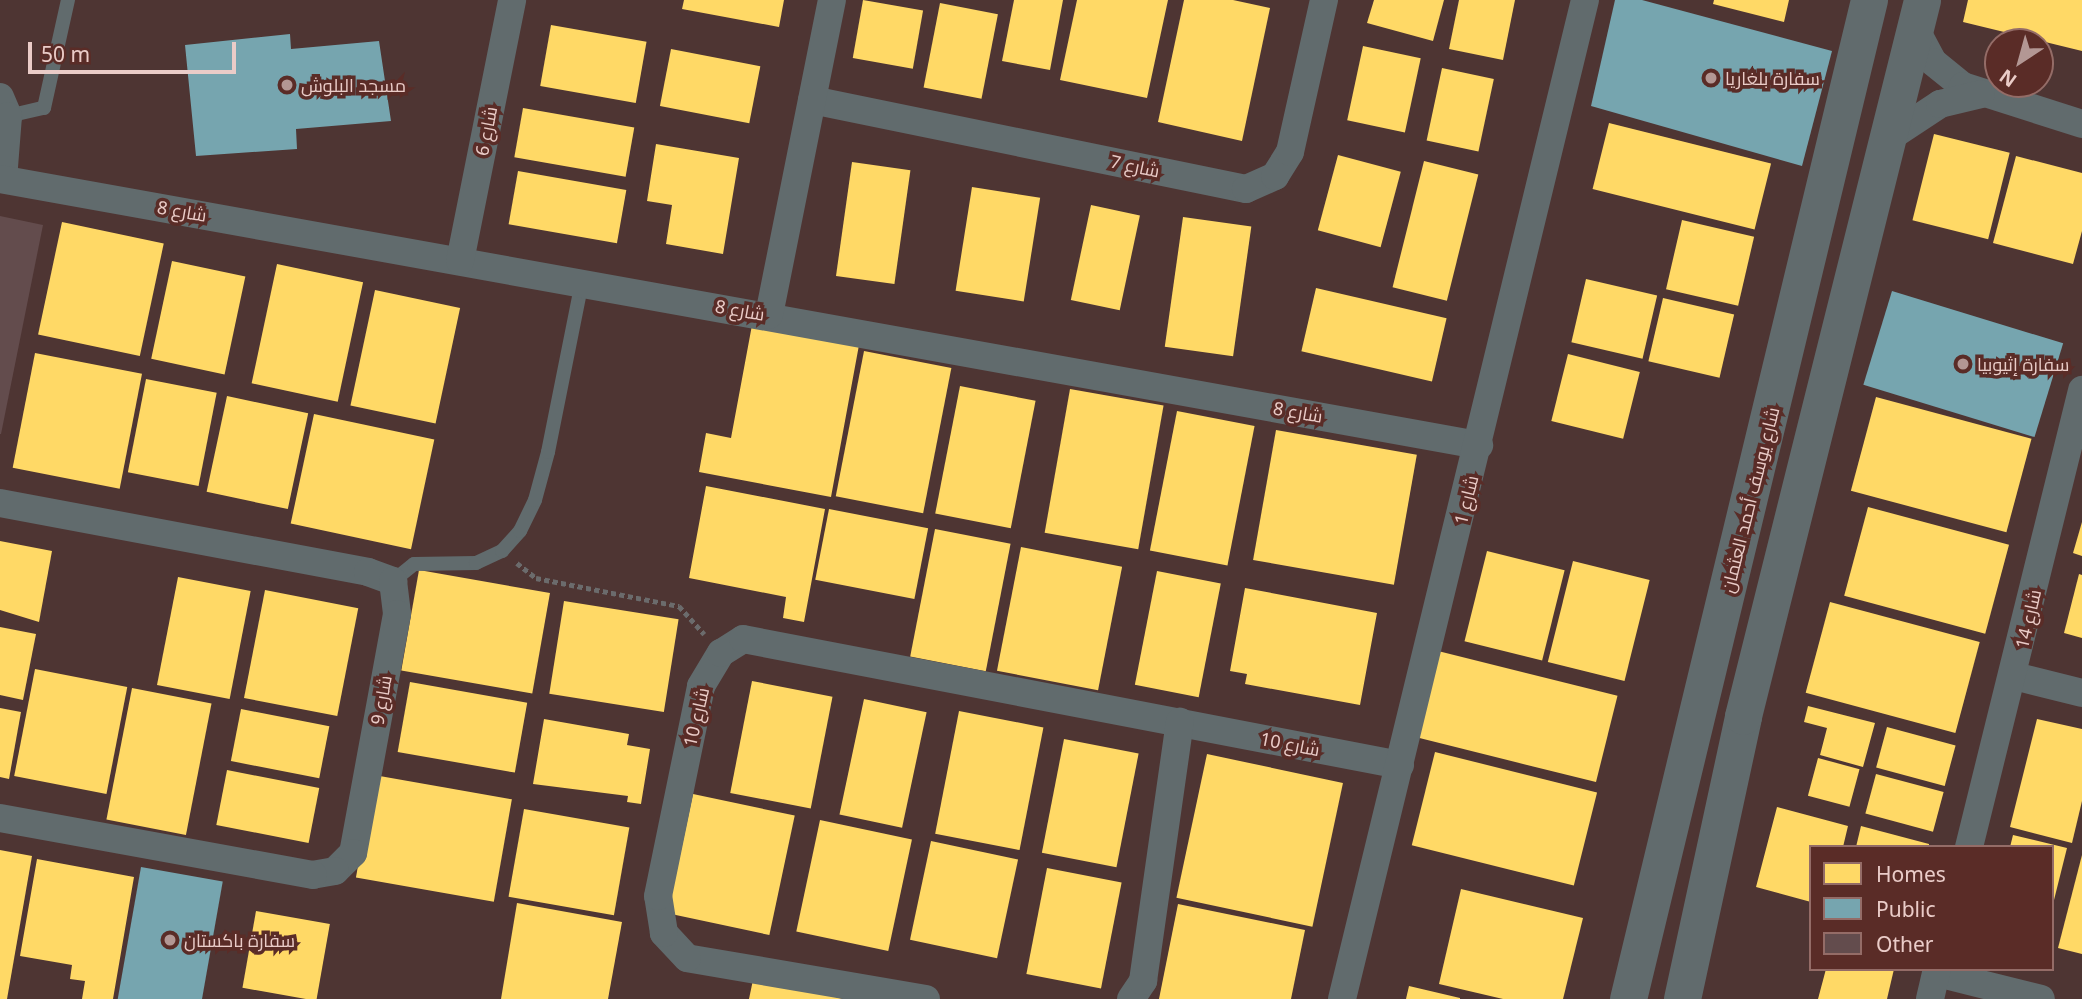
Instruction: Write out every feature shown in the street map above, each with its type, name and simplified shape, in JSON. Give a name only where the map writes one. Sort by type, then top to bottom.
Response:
[{"type":"street","name":"شارع 6","points":[[460,261],[512,0]]},
{"type":"street","points":[[769,314],[832,0]]},
{"type":"street","name":"شارع 7","points":[[812,100],[1246,189],[1275,176],[1290,152],[1324,0]]},
{"type":"street","name":"شارع 1","points":[[1342,999],[1479,445],[1585,0]]},
{"type":"street","name":"شارع يوسف أحمد العثمان","points":[[1628,999],[1869,0]]},
{"type":"street","points":[[1919,14],[1928,54],[1947,76],[1981,94],[2082,124]]},
{"type":"street","points":[[1682,999],[1743,716],[1919,14]]},
{"type":"street","points":[[1887,139],[1940,104],[1981,94]]},
{"type":"street","points":[[2,179],[4,106]]},
{"type":"street","name":"شارع 8","points":[[2,179],[769,314],[1479,445]]},
{"type":"street","name":"شارع 14","points":[[1970,845],[2014,676],[2082,390]]},
{"type":"street","points":[[1743,716],[1729,728],[1712,722],[1782,446],[1775,395]]},
{"type":"street","points":[[0,503],[368,572],[393,581]]},
{"type":"street","name":"شارع 9","points":[[0,818],[313,875],[335,871],[353,853],[397,614],[393,581]]},
{"type":"street","name":"شارع 10","points":[[926,999],[687,958],[664,933],[658,896],[701,685],[721,653],[743,639],[1400,765]]},
{"type":"street","points":[[2014,676],[2082,693]]},
{"type":"street","points":[[1131,999],[1143,981],[1180,722]]},
{"type":"street","points":[[1667,999],[1707,802],[1698,781],[1682,782]]},
{"type":"street","points":[[1935,980],[2041,999]]},
{"type":"lane","points":[[4,106],[44,108],[68,0]]},
{"type":"lane","points":[[393,581],[414,564],[476,563],[502,551],[520,531],[535,500],[582,282]]},
{"type":"path","points":[[502,551],[536,579],[680,606],[721,653]]},
{"type":"building: Homes","points":[[684,0],[784,0],[779,27],[682,9]]},
{"type":"building: Homes","points":[[863,0],[923,11],[913,69],[853,58]]},
{"type":"building: Homes","points":[[1014,0],[1063,0],[1050,70],[1002,61]]},
{"type":"building: Homes","points":[[1077,0],[1168,0],[1147,98],[1060,80]]},
{"type":"building: Homes","points":[[1184,0],[1233,0],[1270,8],[1242,141],[1158,122]]},
{"type":"building: Homes","points":[[1374,0],[1444,0],[1433,41],[1367,23]]},
{"type":"building: Homes","points":[[1459,0],[1515,0],[1503,60],[1449,49]]},
{"type":"building: Homes","points":[[1714,0],[1789,0],[1784,22],[1713,4]]},
{"type":"building: Homes","points":[[1968,0],[2082,0],[2082,51],[2054,44],[2054,28],[1988,28],[1963,22]]},
{"type":"building: Homes","points":[[940,3],[998,14],[982,99],[924,87]]},
{"type":"building: Homes","points":[[551,25],[647,42],[636,103],[540,86]]},
{"type":"building: Homes","points":[[1363,46],[1421,58],[1405,133],[1347,120]]},
{"type":"building: Homes","points":[[671,49],[760,66],[749,123],[660,106]]},
{"type":"building: Homes","points":[[1442,68],[1494,79],[1478,151],[1427,140]]},
{"type":"building: Homes","points":[[523,108],[634,128],[626,177],[514,157]]},
{"type":"building: Homes","points":[[1609,123],[1771,163],[1755,229],[1593,189]]},
{"type":"building: Homes","points":[[1934,134],[2010,153],[1988,239],[1912,220]]},
{"type":"building: Homes","points":[[656,144],[739,158],[723,254],[666,244],[672,205],[647,201]]},
{"type":"building: Homes","points":[[1338,155],[1401,172],[1381,247],[1318,230]]},
{"type":"building: Homes","points":[[2016,156],[2082,173],[2082,231],[2073,264],[1993,243]]},
{"type":"building: Homes","points":[[1424,161],[1478,175],[1447,301],[1393,287]]},
{"type":"building: Homes","points":[[852,162],[910,170],[894,284],[836,276]]},
{"type":"building: Homes","points":[[518,171],[626,190],[617,243],[509,224]]},
{"type":"building: Homes","points":[[972,187],[1040,198],[1024,302],[956,291]]},
{"type":"building: Homes","points":[[1091,205],[1140,215],[1120,310],[1071,300]]},
{"type":"building: Homes","points":[[1183,217],[1251,227],[1233,356],[1165,347]]},
{"type":"building: Homes","points":[[1682,220],[1754,237],[1738,306],[1666,289]]},
{"type":"building: Homes","points":[[62,222],[164,244],[140,356],[38,334]]},
{"type":"building: Homes","points":[[172,261],[245,277],[225,374],[151,359]]},
{"type":"building: Homes","points":[[277,264],[363,282],[338,402],[252,383]]},
{"type":"building: Homes","points":[[1586,279],[1657,295],[1643,359],[1571,342]]},
{"type":"building: Homes","points":[[1316,288],[1447,318],[1432,381],[1301,351]]},
{"type":"building: Homes","points":[[375,290],[460,308],[436,424],[350,405]]},
{"type":"building: Homes","points":[[1663,298],[1734,314],[1720,378],[1648,361]]},
{"type":"building: Homes","points":[[752,325],[859,345],[831,497],[699,472],[706,433],[731,438]]},
{"type":"building: Homes","points":[[864,351],[951,368],[923,513],[836,496]]},
{"type":"building: Homes","points":[[35,353],[142,374],[120,489],[13,468]]},
{"type":"building: Homes","points":[[1568,354],[1640,372],[1623,439],[1551,421]]},
{"type":"building: Homes","points":[[146,379],[217,393],[199,486],[128,472]]},
{"type":"building: Homes","points":[[960,386],[1036,401],[1011,528],[935,514]]},
{"type":"building: Homes","points":[[1070,389],[1164,405],[1138,549],[1045,533]]},
{"type":"building: Homes","points":[[227,396],[308,413],[288,509],[207,492]]},
{"type":"building: Homes","points":[[1876,397],[2032,439],[2006,532],[1851,491]]},
{"type":"building: Homes","points":[[1177,411],[1255,426],[1227,565],[1150,550]]},
{"type":"building: Homes","points":[[314,414],[434,440],[411,549],[291,524]]},
{"type":"building: Homes","points":[[1276,430],[1417,455],[1394,585],[1253,560]]},
{"type":"building: Homes","points":[[706,486],[825,509],[804,622],[783,618],[786,597],[689,578]]},
{"type":"building: Homes","points":[[1868,507],[2009,545],[1985,634],[1844,596]]},
{"type":"building: Homes","points":[[829,509],[928,528],[914,599],[815,580]]},
{"type":"building: Homes","points":[[2082,522],[2082,556],[2073,553]]},
{"type":"building: Homes","points":[[935,529],[1011,544],[986,671],[910,657]]},
{"type":"building: Homes","points":[[0,541],[52,551],[39,622],[0,610]]},
{"type":"building: Homes","points":[[1021,547],[1122,567],[1098,690],[997,671]]},
{"type":"building: Homes","points":[[1487,551],[1565,570],[1542,661],[1465,641]]},
{"type":"building: Homes","points":[[1573,561],[1650,580],[1624,681],[1548,662]]},
{"type":"building: Homes","points":[[419,570],[550,593],[532,694],[401,670]]},
{"type":"building: Homes","points":[[1157,571],[1221,583],[1199,697],[1135,685]]},
{"type":"building: Homes","points":[[2079,574],[2082,575],[2082,638],[2064,633]]},
{"type":"building: Homes","points":[[178,577],[251,591],[230,699],[157,685]]},
{"type":"building: Homes","points":[[1245,588],[1377,613],[1360,705],[1245,684],[1247,674],[1230,671]]},
{"type":"building: Homes","points":[[265,590],[358,608],[337,716],[244,698]]},
{"type":"building: Homes","points":[[564,601],[679,619],[664,712],[549,694]]},
{"type":"building: Homes","points":[[1830,602],[1980,642],[1955,733],[1806,693]]},
{"type":"building: Homes","points":[[0,627],[36,634],[23,700],[0,695]]},
{"type":"building: Homes","points":[[1438,651],[1618,696],[1596,782],[1416,737]]},
{"type":"building: Homes","points":[[35,669],[127,687],[106,794],[14,776]]},
{"type":"building: Homes","points":[[752,681],[832,697],[811,809],[730,793]]},
{"type":"building: Homes","points":[[410,682],[527,703],[515,773],[398,752]]},
{"type":"building: Homes","points":[[132,688],[212,703],[186,835],[106,820]]},
{"type":"building: Homes","points":[[864,699],[927,712],[902,828],[839,814]]},
{"type":"building: Homes","points":[[1808,706],[1875,723],[1863,767],[1820,755],[1827,728],[1804,722]]},
{"type":"building: Homes","points":[[0,708],[21,712],[9,779],[0,777]]},
{"type":"building: Homes","points":[[241,709],[329,726],[319,778],[231,761]]},
{"type":"building: Homes","points":[[959,711],[1043,727],[1020,850],[935,834]]},
{"type":"building: Homes","points":[[544,719],[629,734],[627,745],[650,749],[641,804],[627,802],[628,796],[533,784]]},
{"type":"building: Homes","points":[[2037,719],[2082,729],[2082,801],[2072,843],[2010,827]]},
{"type":"building: Homes","points":[[1887,727],[1956,745],[1945,786],[1876,768]]},
{"type":"building: Homes","points":[[1064,739],[1139,754],[1116,867],[1042,853]]},
{"type":"building: Homes","points":[[1435,752],[1597,792],[1574,886],[1412,845]]},
{"type":"building: Homes","points":[[1207,754],[1343,783],[1312,927],[1176,898]]},
{"type":"building: Homes","points":[[1818,758],[1860,769],[1849,807],[1808,796]]},
{"type":"building: Homes","points":[[227,770],[319,788],[309,843],[216,825]]},
{"type":"building: Homes","points":[[1876,774],[1944,792],[1933,832],[1865,814]]},
{"type":"building: Homes","points":[[374,775],[512,799],[494,902],[356,877]]},
{"type":"building: Homes","points":[[693,794],[795,816],[769,935],[668,913]]},
{"type":"building: Homes","points":[[1777,807],[1848,826],[1843,845],[1809,845],[1809,901],[1756,887]]},
{"type":"building: Homes","points":[[524,809],[629,828],[614,915],[509,897]]},
{"type":"building: Homes","points":[[820,820],[912,840],[888,951],[796,932]]},
{"type":"building: Homes","points":[[1861,826],[1929,844],[1929,845],[1856,845]]},
{"type":"building: Homes","points":[[2013,835],[2067,848],[2054,900],[2054,845],[2010,845]]},
{"type":"building: Homes","points":[[931,841],[1018,860],[997,958],[910,940]]},
{"type":"building: Homes","points":[[0,850],[32,856],[7,999],[0,999]]},
{"type":"building: Homes","points":[[2082,855],[2082,954],[2058,948]]},
{"type":"building: Homes","points":[[37,859],[134,877],[113,999],[82,999],[85,981],[70,979],[72,965],[20,956]]},
{"type":"building: Homes","points":[[1047,868],[1122,883],[1101,989],[1026,974]]},
{"type":"building: Homes","points":[[1461,889],[1583,918],[1563,999],[1503,999],[1439,984]]},
{"type":"building: Homes","points":[[517,903],[622,922],[608,999],[501,999]]},
{"type":"building: Homes","points":[[1178,904],[1305,930],[1291,999],[1159,999]]},
{"type":"building: Homes","points":[[256,911],[330,924],[317,999],[242,988]]},
{"type":"building: Homes","points":[[1825,971],[1894,971],[1887,999],[1818,999]]},
{"type":"building: Homes","points":[[754,975],[843,999],[749,999]]},
{"type":"building: Homes","points":[[1409,986],[1460,998],[1460,999],[1406,999]]},
{"type":"building: Public","name":"سفارة بلغاريا","points":[[1615,0],[1642,0],[1832,51],[1802,166],[1591,106]]},
{"type":"building: Public","name":"مسجد البلوش","points":[[290,34],[291,49],[379,41],[391,121],[296,129],[297,149],[196,156],[185,45]]},
{"type":"building: Public","name":"سفارة إثيوبيا","points":[[1892,291],[2063,343],[2035,437],[1863,385]]},
{"type":"building: Public","name":"سفارة باكستان","points":[[141,867],[223,881],[202,999],[118,999]]},
{"type":"building: Other","points":[[0,216],[43,225],[1,434],[0,434]]},
{"type":"place","name":"سفارة بلغاريا","points":[[1711,78]]},
{"type":"place","name":"مسجد البلوش","points":[[287,85]]},
{"type":"place","name":"سفارة إثيوبيا","points":[[1963,364]]},
{"type":"place","name":"سفارة باكستان","points":[[170,940]]}]
